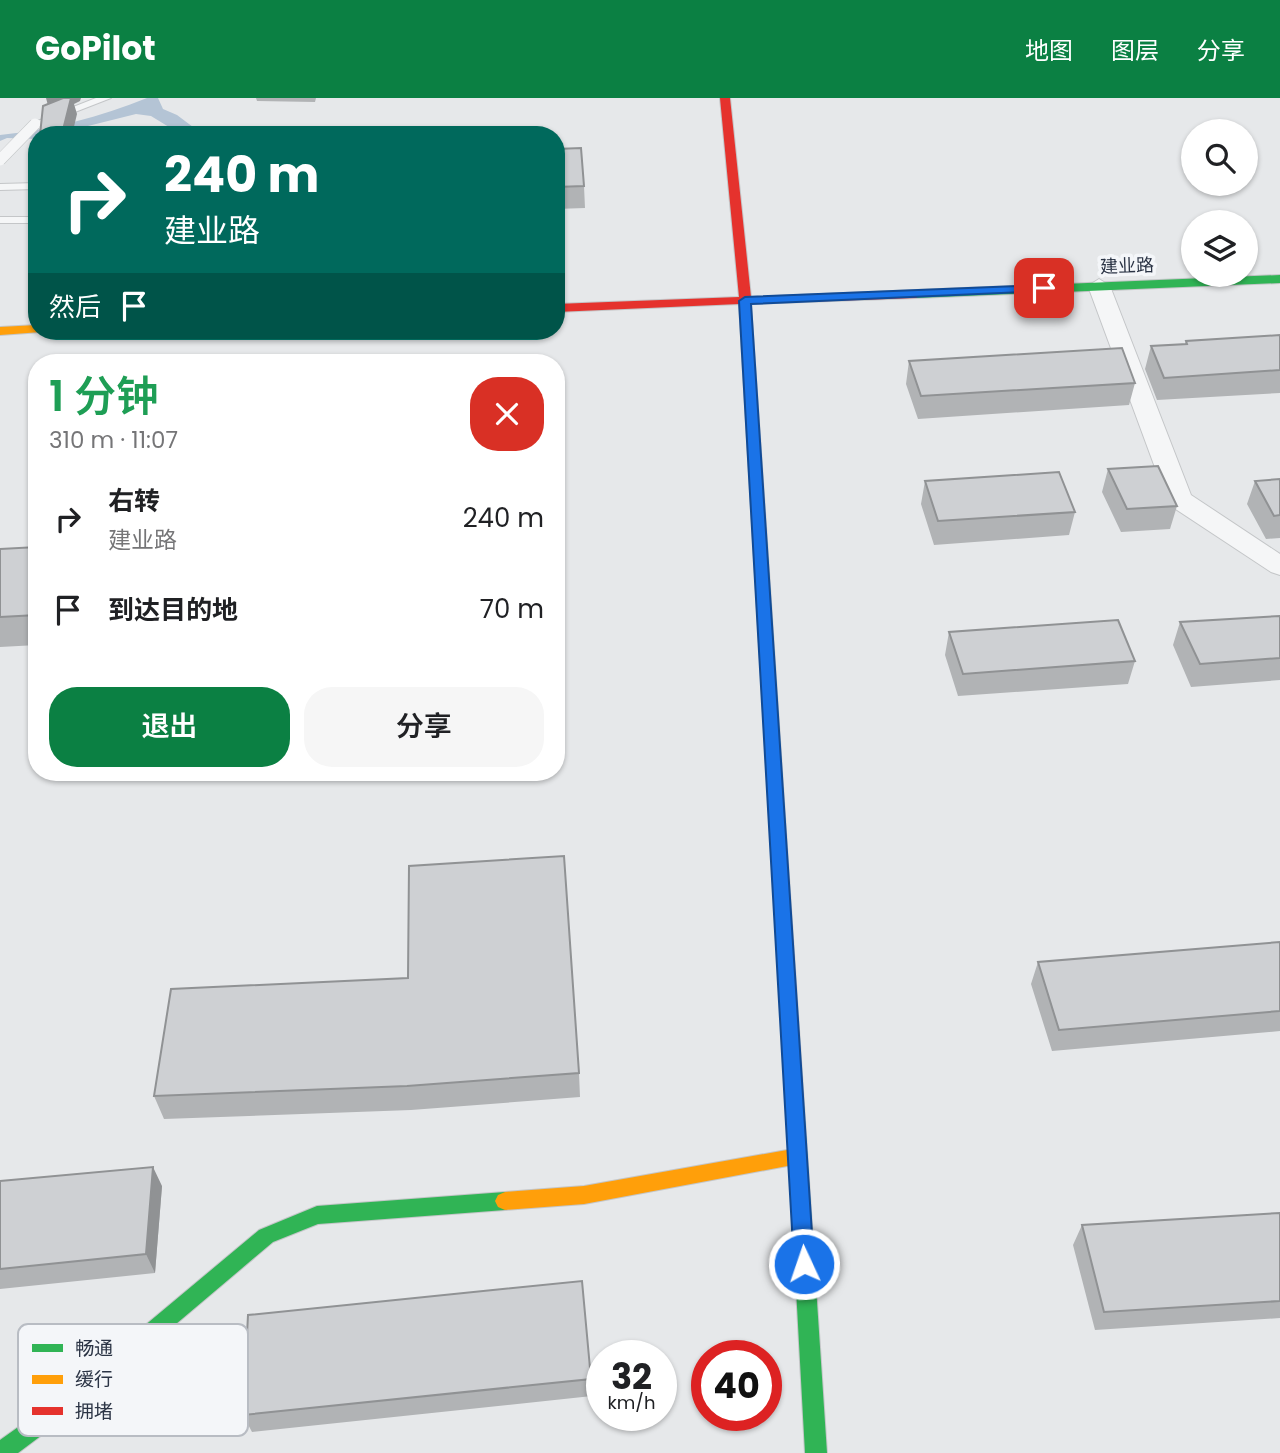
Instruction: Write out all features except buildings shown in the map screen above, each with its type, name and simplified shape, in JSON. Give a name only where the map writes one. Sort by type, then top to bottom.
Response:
[{"type":"street","points":[[725,98],[745,301],[816,1453]]},
{"type":"street","name":"建业路","points":[[565,308],[1280,279]]},
{"type":"street","points":[[1099,286],[1180,500],[1280,566]]},
{"type":"street","points":[[0,331],[28,329]]},
{"type":"street","points":[[161,1324],[266,1236],[317,1215],[584,1195],[798,1156]]},
{"type":"street","points":[[0,1453],[23,1436]]},
{"type":"lane","points":[[34,126],[106,98]]},
{"type":"lane","points":[[0,160],[28,132]]},
{"type":"lane","points":[[0,187],[28,186]]},
{"type":"lane","points":[[0,220],[28,220]]},
{"type":"water","points":[[147,98],[158,98],[163,109],[192,126],[167,126],[151,116],[136,114],[88,126],[56,126],[112,111]]},
{"type":"water","points":[[28,131],[28,139],[7,138],[0,141],[0,135]]},
{"type":"traffic: fast","points":[[916,294],[1280,279]]},
{"type":"traffic: fast","points":[[760,541],[778,832]]},
{"type":"traffic: fast","points":[[795,1105],[816,1453]]},
{"type":"traffic: fast","points":[[161,1324],[266,1236],[317,1215],[505,1201]]},
{"type":"traffic: fast","points":[[0,1453],[23,1436]]},
{"type":"traffic: slow","points":[[0,331],[28,329]]},
{"type":"traffic: slow","points":[[505,1201],[584,1195],[798,1156]]},
{"type":"traffic: jam","points":[[725,98],[745,301],[760,541]]},
{"type":"traffic: jam","points":[[565,308],[916,294]]},
{"type":"traffic: jam","points":[[778,832],[795,1105]]},
{"type":"route","points":[[804,1264],[745,301],[1044,288]]}]
